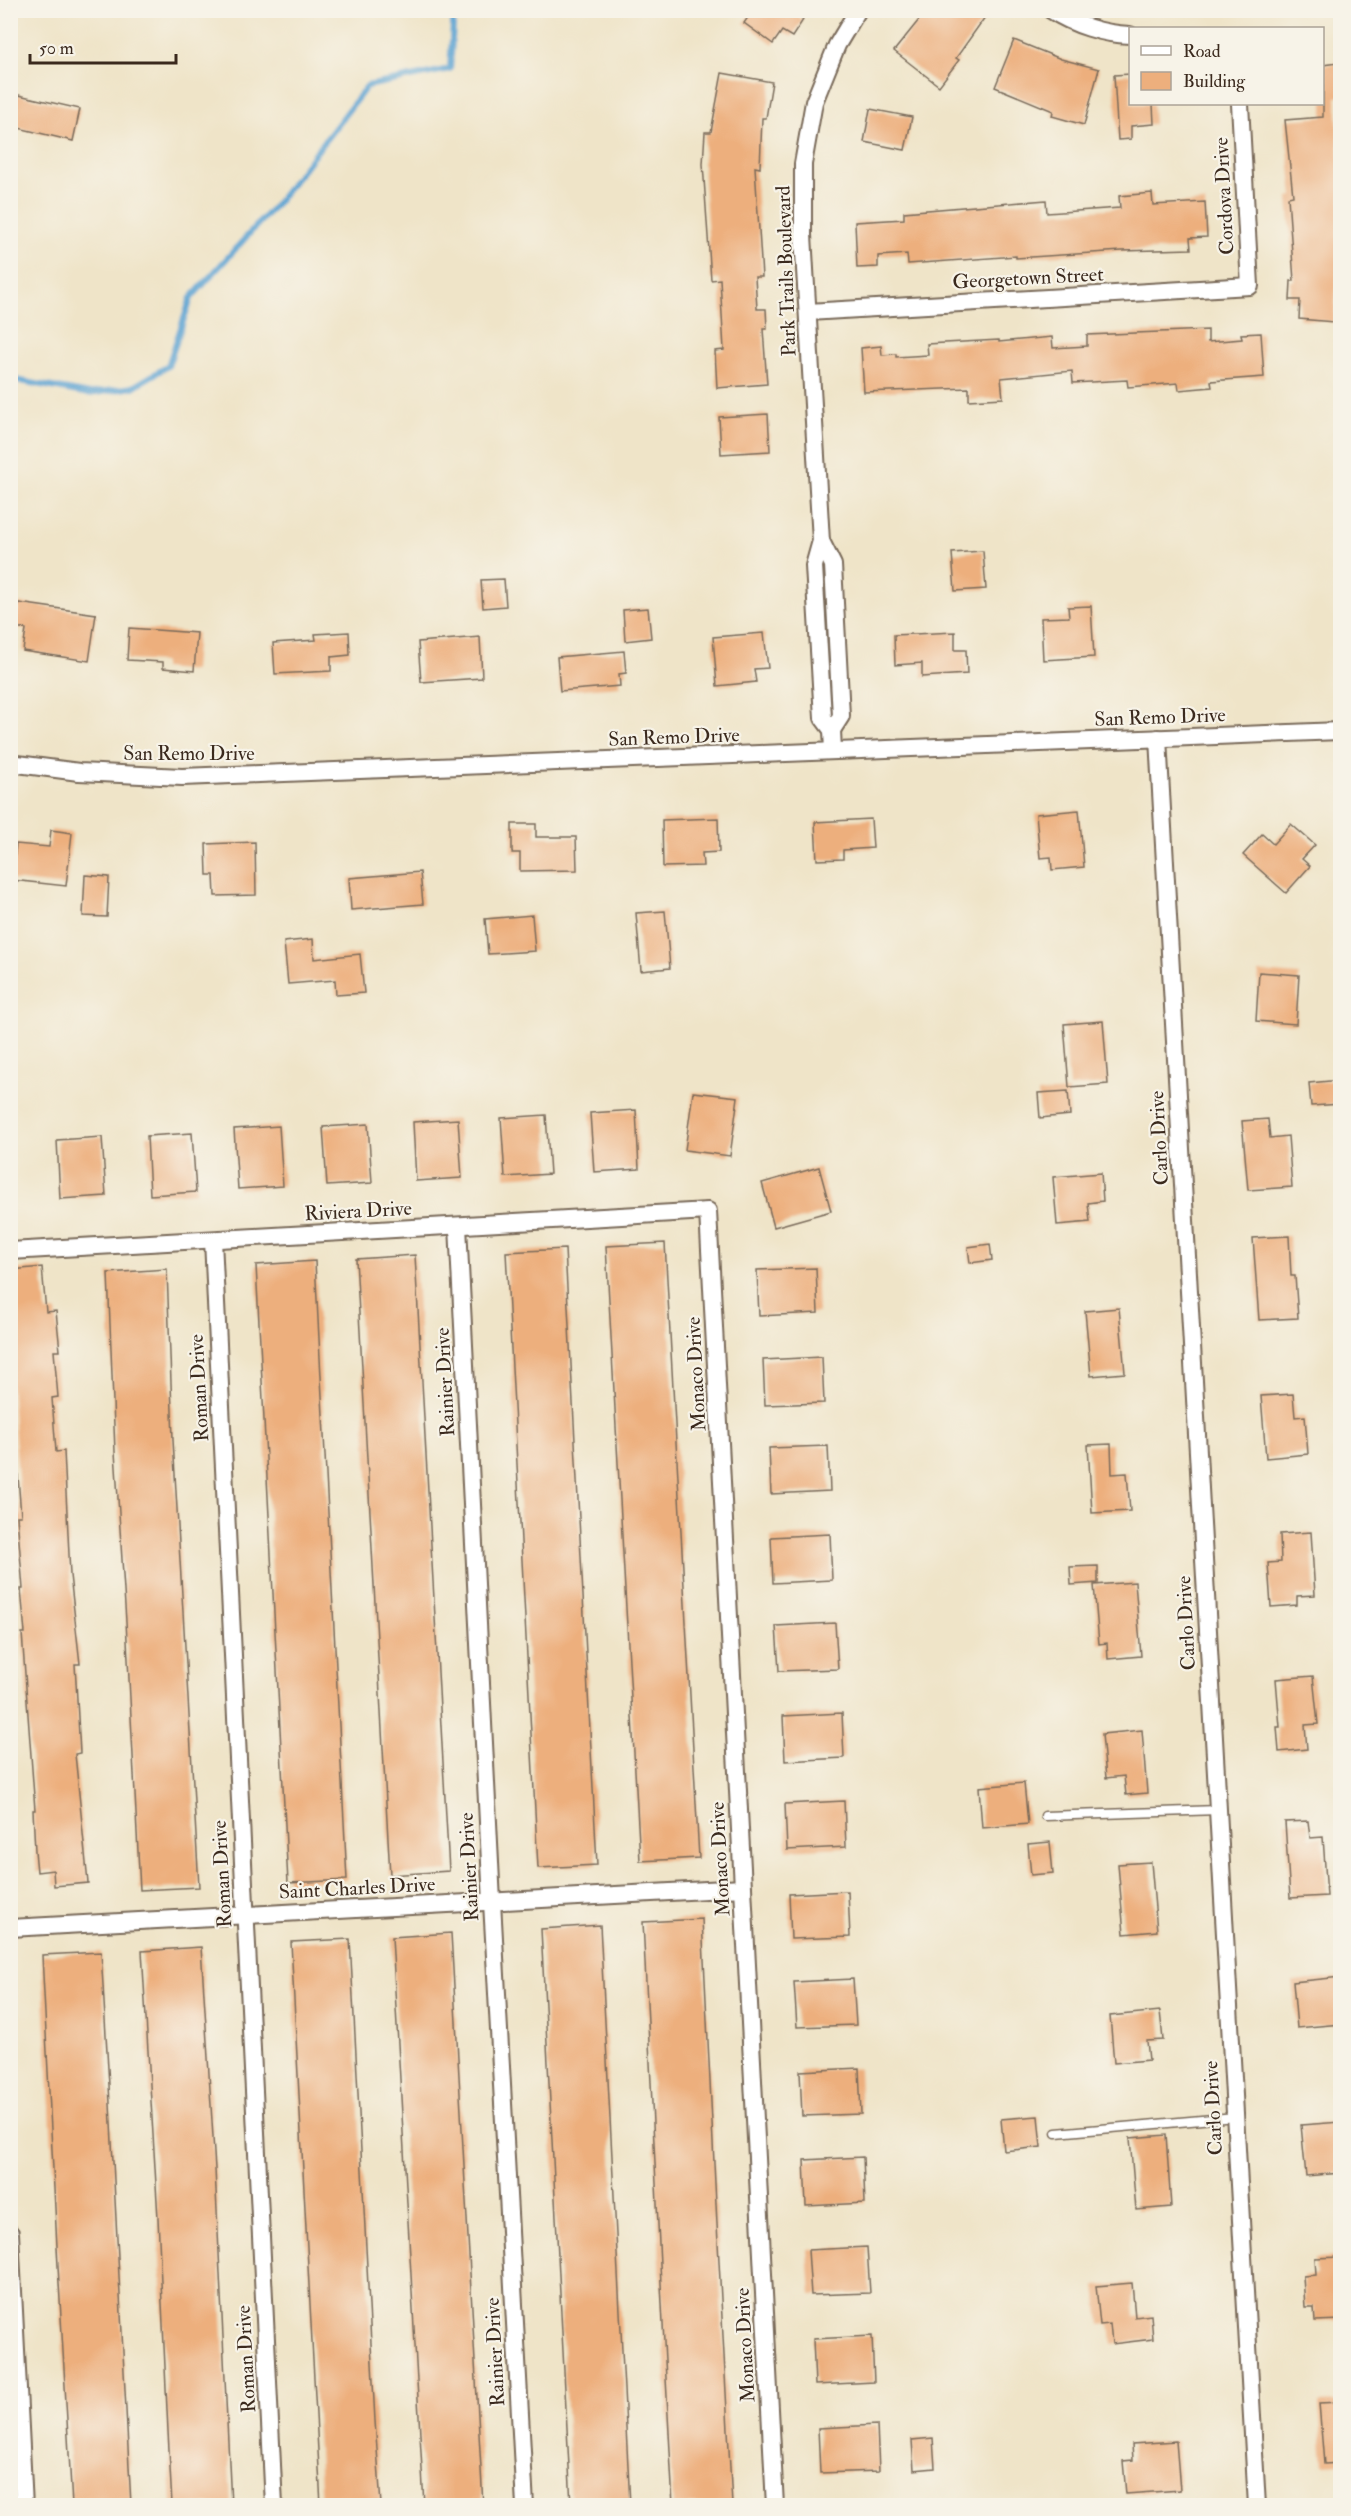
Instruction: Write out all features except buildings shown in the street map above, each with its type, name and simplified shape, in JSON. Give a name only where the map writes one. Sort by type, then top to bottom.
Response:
[{"type":"street","name":"Park Trails Boulevard","points":[[833,751],[832,730],[823,717],[814,566],[821,541],[808,312],[803,164],[814,102],[837,45],[858,10]]},
{"type":"street","points":[[1051,10],[1079,24],[1100,31],[1129,34]]},
{"type":"street","name":"Cordova Drive","points":[[1240,105],[1250,286]]},
{"type":"street","name":"Georgetown Street","points":[[808,312],[1250,286]]},
{"type":"street","name":"San Remo Drive","points":[[10,763],[79,772],[182,777],[1341,731]]},
{"type":"street","name":"Carlo Drive","points":[[1158,738],[1257,2505]]},
{"type":"street","name":"Riviera Drive","points":[[10,1251],[708,1210]]},
{"type":"street","name":"Monaco Drive","points":[[708,1210],[775,2505]]},
{"type":"street","name":"Rainier Drive","points":[[459,1226],[492,1902],[525,2505]]},
{"type":"street","name":"Roman Drive","points":[[213,1240],[274,2505]]},
{"type":"street","name":"Saint Charles Drive","points":[[10,1928],[743,1888]]},
{"type":"street","points":[[10,2233],[24,2505]]},
{"type":"lane","points":[[1045,1816],[1218,1810]]},
{"type":"lane","points":[[1056,2133],[1235,2117]]},
{"type":"waterway","points":[[10,379],[89,394],[133,387],[168,366],[191,298],[277,203],[367,86],[450,69],[454,10]]}]
